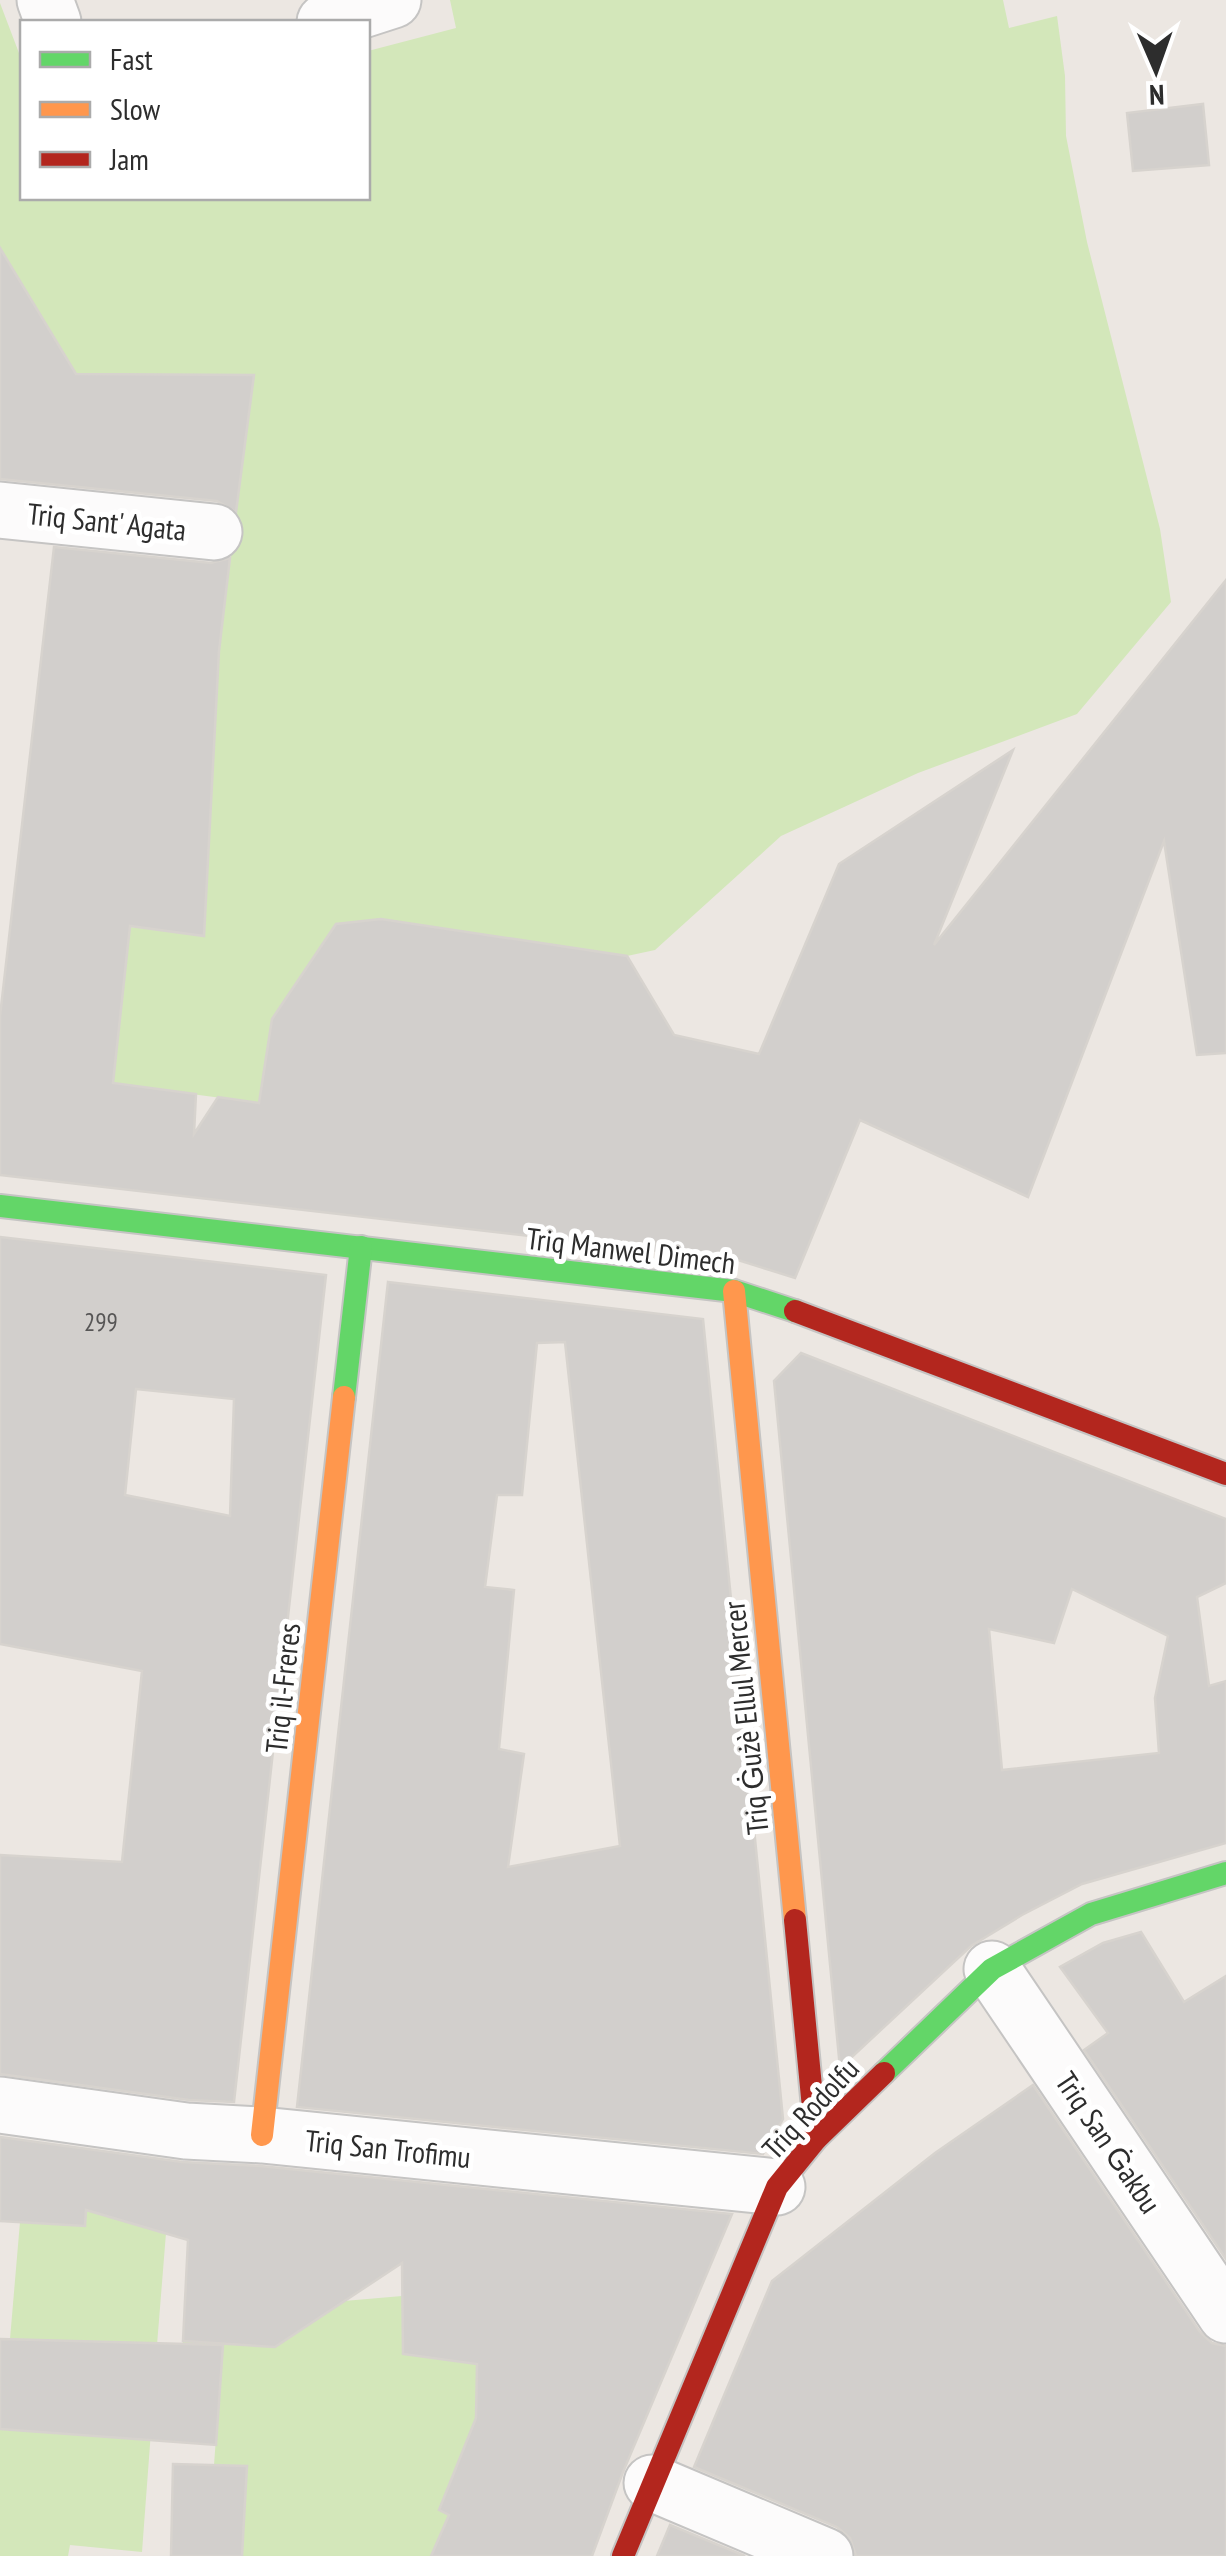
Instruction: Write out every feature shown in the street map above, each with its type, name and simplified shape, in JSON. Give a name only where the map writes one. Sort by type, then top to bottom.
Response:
[{"type":"street","points":[[331,20],[393,0]]},
{"type":"street","name":"Triq Sant' Agata","points":[[1,517],[214,532]]},
{"type":"street","name":"Triq Manwel Dimech","points":[[0,1206],[734,1292],[805,1314],[1226,1474]]},
{"type":"street","name":"Triq il-Freres","points":[[262,2135],[361,1247]]},
{"type":"street","name":"Triq Ġużè Ellul Mercer","points":[[734,1292],[816,2138]]},
{"type":"street","name":"Triq Rodolfu","points":[[624,2556],[777,2187],[816,2138],[992,1969],[1091,1914],[1226,1874]]},
{"type":"street","name":"Triq San Ġakbu","points":[[992,1969],[1226,2315]]},
{"type":"street","name":"Triq San Trofimu","points":[[0,2104],[186,2131],[262,2135],[777,2187]]},
{"type":"street","points":[[652,2483],[825,2556]]},
{"type":"green space","points":[[450,0],[1003,0],[1009,28],[1057,16],[1065,76],[1066,136],[1087,242],[1160,529],[1171,602],[1077,714],[918,773],[781,836],[655,950],[627,956],[381,919],[336,924],[272,1019],[259,1103],[176,1092],[107,1139],[123,987],[74,921],[204,935],[219,651],[254,375],[76,374],[0,248],[0,3],[20,56],[20,200],[370,200],[370,50],[456,28]]},
{"type":"green space","points":[[87,2200],[166,2233],[157,2345],[10,2339],[20,2222],[84,2226]]},
{"type":"green space","points":[[402,2296],[404,2354],[513,2363],[525,2436],[465,2445],[440,2510],[449,2515],[449,2556],[242,2556],[247,2466],[214,2465],[221,2369],[181,2367],[183,2341],[262,2346],[344,2301]]},
{"type":"green space","points":[[156,2364],[142,2552],[70,2545],[68,2556],[0,2556],[0,2429],[118,2438],[125,2367]]},
{"type":"building","points":[[1203,104],[1209,165],[1133,171],[1127,113]]},
{"type":"building","points":[[0,248],[76,374],[254,375],[236,512],[217,501],[0,479]]},
{"type":"building","points":[[54,547],[211,563],[230,558],[219,651],[204,936],[130,926],[113,1083],[196,1094],[194,1134],[218,1097],[259,1103],[272,1019],[336,924],[381,919],[627,956],[674,1035],[759,1054],[839,864],[1013,750],[934,945],[1226,580],[1226,1053],[1197,1055],[1164,841],[1028,1197],[860,1120],[795,1278],[738,1260],[0,1175],[0,1016]]},
{"type":"building","points":[[0,1237],[326,1275],[234,2102],[189,2100],[0,2074],[0,1855],[122,1862],[142,1671],[0,1644]],"holes":[[[136,1389],[234,1399],[230,1516],[125,1495]]]},
{"type":"building","points":[[388,1282],[703,1319],[783,2119],[763,2154],[297,2107]],"holes":[[[565,1342],[620,1846],[508,1867],[524,1754],[499,1749],[514,1590],[485,1587],[497,1495],[522,1495],[537,1343]]]},
{"type":"building","points":[[801,1353],[1226,1519],[1226,1583],[1197,1597],[1209,1686],[1226,1681],[1226,1843],[1082,1884],[1022,1915],[971,1946],[840,2068],[774,1381]],"holes":[[[1072,1589],[1168,1636],[1155,1698],[1159,1753],[1002,1770],[989,1629],[1054,1643]]]},
{"type":"building","points":[[1141,1932],[1184,2002],[1226,1976],[1226,2259],[1084,2050],[1108,2033],[1060,1967],[1103,1943]]},
{"type":"building","points":[[1033,2085],[1200,2332],[1212,2343],[1226,2346],[1226,2556],[856,2556],[850,2538],[837,2527],[694,2467],[772,2281],[935,2153]]},
{"type":"building","points":[[0,2137],[182,2162],[260,2166],[732,2214],[623,2472],[592,2556],[431,2556],[449,2515],[439,2510],[476,2418],[477,2364],[403,2354],[402,2263],[275,2347],[183,2341],[188,2240],[86,2210],[85,2226],[0,2221]]},
{"type":"building","points":[[0,2339],[223,2345],[216,2445],[0,2429]]},
{"type":"building","points":[[173,2464],[247,2466],[242,2556],[171,2556]]},
{"type":"building","points":[[670,2525],[745,2556],[657,2556]]},
{"type":"traffic: fast","points":[[0,1206],[734,1291],[795,1311]]},
{"type":"traffic: fast","points":[[344,1397],[361,1247]]},
{"type":"traffic: fast","points":[[884,2073],[992,1969],[1091,1914],[1226,1873]]},
{"type":"traffic: slow","points":[[734,1291],[795,1920]]},
{"type":"traffic: slow","points":[[262,2135],[344,1397]]},
{"type":"traffic: jam","points":[[795,1311],[1226,1474]]},
{"type":"traffic: jam","points":[[795,1920],[816,2139]]},
{"type":"traffic: jam","points":[[623,2556],[777,2187],[816,2139],[884,2073]]}]
